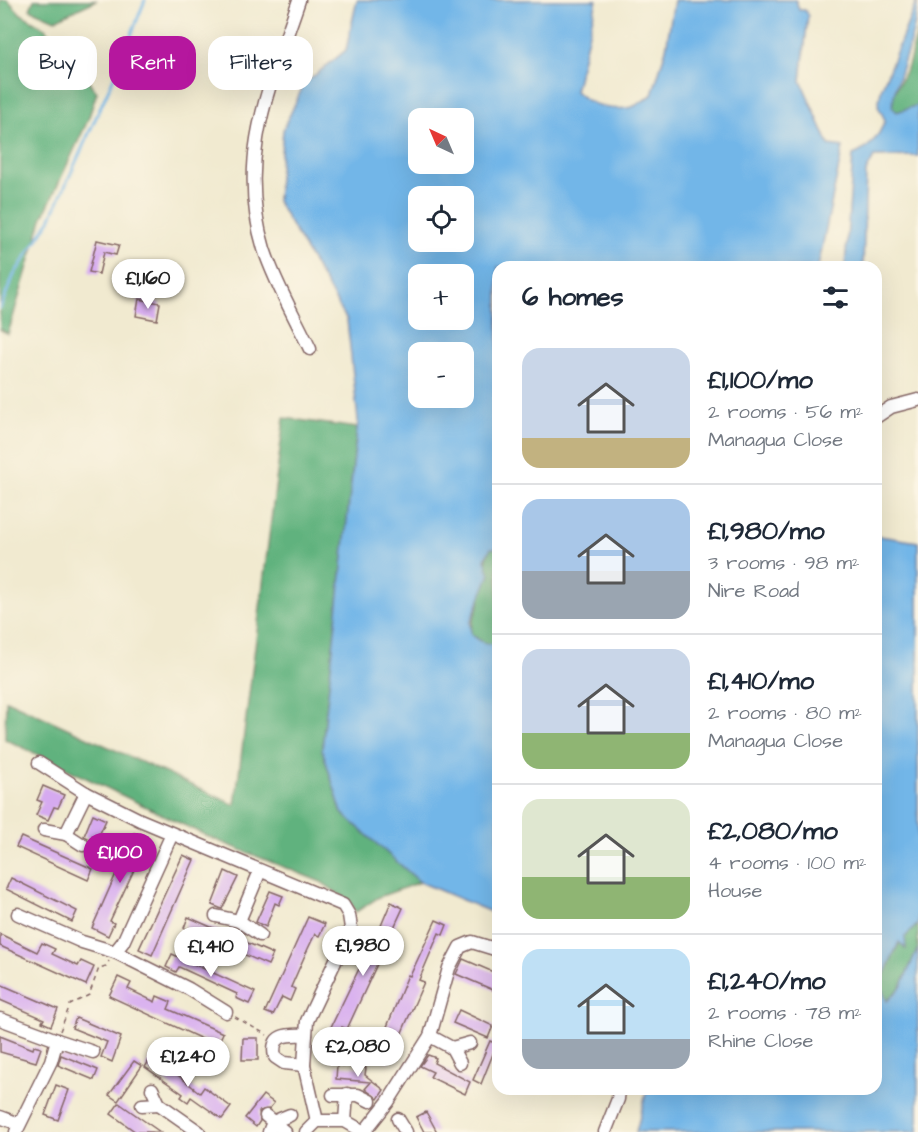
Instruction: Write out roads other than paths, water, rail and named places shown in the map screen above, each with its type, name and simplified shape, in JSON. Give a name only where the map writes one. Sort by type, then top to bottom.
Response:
[{"type":"street","points":[[299,0],[265,100],[256,138],[252,181],[256,220],[265,252],[310,349]]},
{"type":"street","points":[[882,413],[891,407],[918,400]]},
{"type":"street","points":[[39,763],[86,793],[172,834],[343,905],[349,915],[351,928],[307,1021],[304,1065],[316,1121]]},
{"type":"street","points":[[66,834],[86,793]]},
{"type":"street","points":[[44,830],[66,834],[83,845]]},
{"type":"street","points":[[115,952],[123,942],[172,834]]},
{"type":"street","points":[[239,921],[260,871]]},
{"type":"street","points":[[18,914],[82,942],[115,952],[189,989],[226,1012]]},
{"type":"street","points":[[216,916],[239,921],[260,935]]},
{"type":"street","points":[[306,1132],[316,1121],[345,1121],[364,1132],[388,1102],[430,1036],[449,968],[460,947],[472,942],[492,948]]},
{"type":"street","points":[[0,1019],[93,1052]]},
{"type":"street","points":[[304,1065],[284,1063],[275,1057],[273,1048],[276,1040],[284,1034],[306,1035]]},
{"type":"street","points":[[430,1036],[452,1048],[460,1063]]},
{"type":"street","points":[[0,1117],[18,1128],[51,1061],[57,1040]]},
{"type":"street","points":[[452,1048],[470,1043]]},
{"type":"street","points":[[152,1089],[159,1104],[199,1132]]},
{"type":"street","points":[[345,1121],[347,1094]]},
{"type":"street","points":[[333,1095],[357,1095],[370,1101]]},
{"type":"street","points":[[605,1132],[618,1095]]},
{"type":"street","points":[[142,1105],[159,1104]]},
{"type":"street","points":[[269,1124],[290,1115]]},
{"type":"street","points":[[398,1119],[406,1132]]},
{"type":"street","points":[[269,1124],[285,1132]]},
{"type":"water","points":[[357,0],[597,0],[575,91],[594,104],[617,109],[635,106],[652,95],[666,49],[674,0],[796,0],[799,10],[805,10],[808,15],[801,81],[829,145],[843,147],[819,261],[492,261],[492,548],[485,559],[490,574],[470,623],[471,634],[477,639],[492,644],[492,912],[420,882],[342,813],[322,749],[358,420],[347,320],[277,201],[283,130],[301,90],[313,90],[313,77],[346,50]]},
{"type":"water","points":[[917,0],[911,40],[892,107],[897,112],[918,105],[918,156],[874,157],[866,172],[863,261],[845,261],[853,155],[869,146],[883,126],[885,120],[878,106],[881,90]]},
{"type":"water","points":[[882,536],[918,542],[918,924],[905,937],[906,949],[899,942],[882,980]]},
{"type":"water","points":[[918,948],[918,1132],[636,1132],[645,1095],[882,1095],[882,989],[887,1001],[901,987]]},
{"type":"waterway","points":[[0,308],[14,275],[50,220],[119,66],[145,0]]}]
